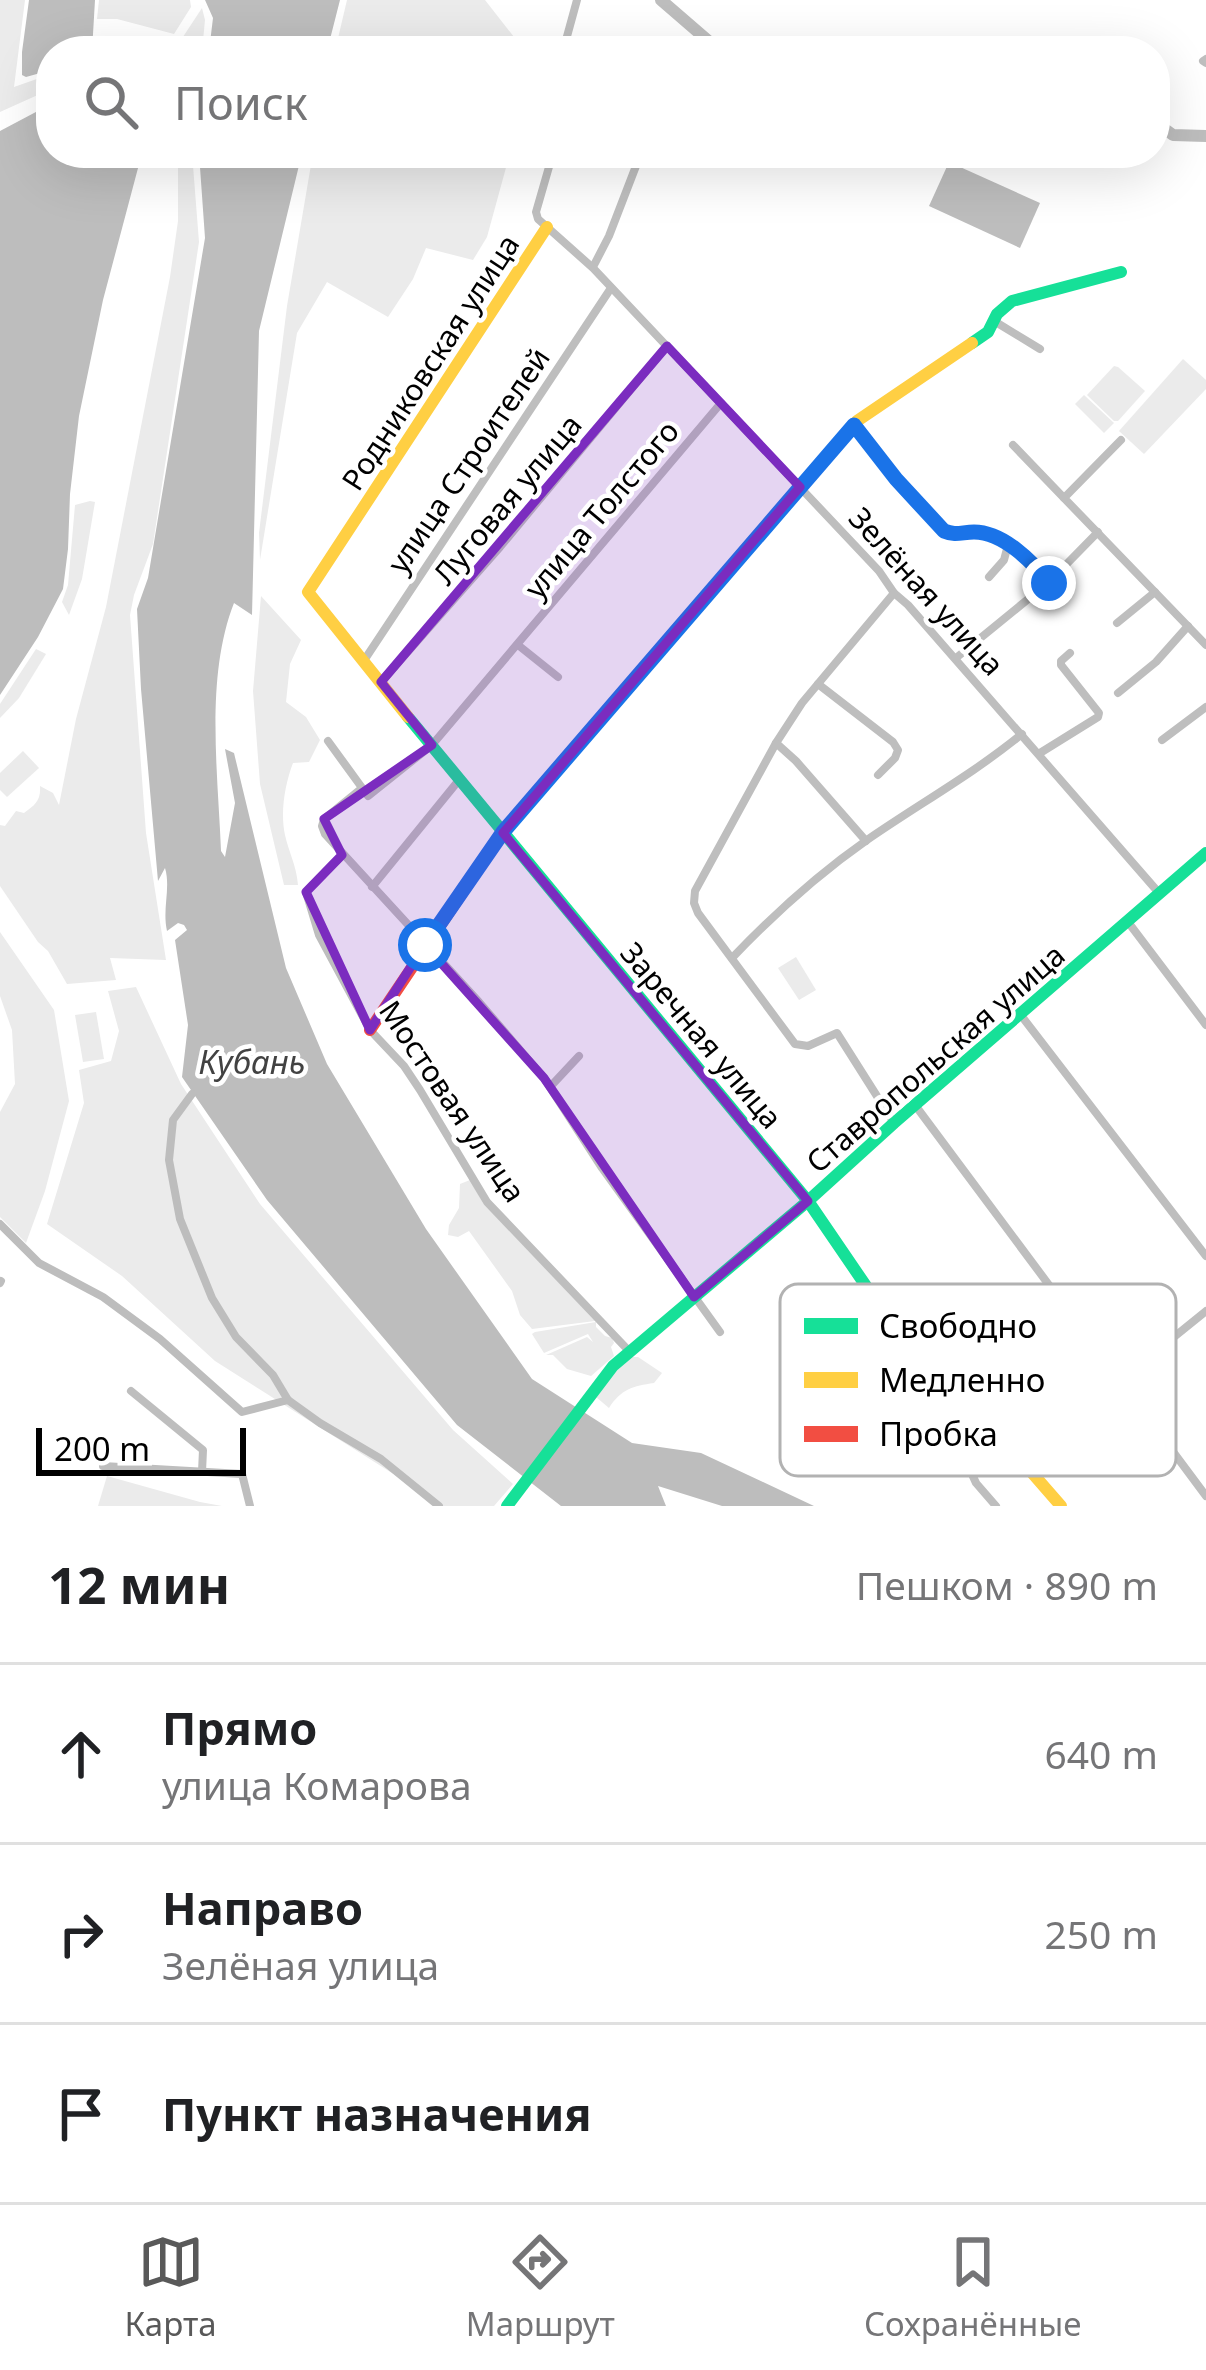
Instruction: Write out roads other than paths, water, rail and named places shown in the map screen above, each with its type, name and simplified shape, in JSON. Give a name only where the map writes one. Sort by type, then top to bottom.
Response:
[{"type":"street","points":[[567,36],[577,0]]},
{"type":"street","name":"Родниковская улица","points":[[308,592],[547,227],[536,212],[549,168]]},
{"type":"street","points":[[592,268],[635,168]]},
{"type":"street","name":"Зелёная улица","points":[[547,227],[592,268],[879,571],[1160,894]]},
{"type":"street","points":[[370,1030],[503,832],[864,414],[988,332],[997,314],[1012,302],[1121,272]]},
{"type":"street","name":"улица Строителей","points":[[364,659],[611,288]]},
{"type":"street","points":[[994,321],[1040,349]]},
{"type":"street","name":"Луговая улица","points":[[381,682],[667,346]]},
{"type":"street","name":"улица Толстого","points":[[362,788],[368,796],[432,745],[721,403]]},
{"type":"street","name":"Зелёная улица","points":[[854,425],[944,531],[953,535],[978,531],[1008,545],[1004,560],[989,577]]},
{"type":"street","points":[[1064,498],[1121,440]]},
{"type":"street","points":[[1012,445],[1206,645]]},
{"type":"street","points":[[956,658],[1049,583],[1098,532]]},
{"type":"street","points":[[1008,545],[1049,583]]},
{"type":"street","name":"Заречная улица","points":[[308,592],[808,1201],[865,1284]]},
{"type":"street","points":[[1117,623],[1155,592]]},
{"type":"street","points":[[894,593],[776,743],[695,891],[694,903],[795,1044],[808,1046],[837,1033],[894,1123]]},
{"type":"street","points":[[1118,693],[1156,662],[1188,626]]},
{"type":"street","points":[[518,645],[558,677]]},
{"type":"street","points":[[1040,753],[1098,717],[1061,665],[1070,653]]},
{"type":"street","points":[[818,684],[893,742],[898,750],[895,758],[878,775]]},
{"type":"street","points":[[1162,740],[1206,707]]},
{"type":"street","points":[[732,958],[795,894],[1022,734]]},
{"type":"street","points":[[328,741],[362,788],[324,819],[322,826],[341,855],[479,1002],[550,1087],[720,1332]]},
{"type":"street","points":[[776,743],[866,841]]},
{"type":"street","points":[[372,887],[459,780]]},
{"type":"street","name":"Ставропольская улица","points":[[507,1506],[593,1390],[629,1351],[1206,853]]},
{"type":"street","name":"Мостовая улица","points":[[341,855],[307,892],[319,935],[370,1030],[404,1066],[487,1202],[629,1351]]},
{"type":"street","points":[[1128,922],[1206,1025]]},
{"type":"street","points":[[1020,1014],[1206,1256]]},
{"type":"street","points":[[550,1087],[579,1056]]},
{"type":"street","points":[[915,1105],[1048,1284]]},
{"type":"street","points":[[1176,1335],[1206,1311]]},
{"type":"street","points":[[131,1391],[203,1450],[202,1472]]},
{"type":"street","points":[[1176,1454],[1206,1496]]},
{"type":"street","points":[[103,1466],[242,1474],[250,1506]]},
{"type":"street","points":[[973,1476],[996,1506]]},
{"type":"street","name":"Заречная улица","points":[[1035,1476],[1061,1506]]},
{"type":"water","points":[[29,0],[95,0],[93,36],[36,36],[36,74],[26,77],[22,75]]},
{"type":"water","points":[[205,0],[340,0],[331,36],[211,36],[213,18]]},
{"type":"water","points":[[36,112],[36,168],[138,168],[79,416],[63,589],[0,695],[0,131]]},
{"type":"water","name":"Кубань","points":[[200,168],[298,168],[259,331],[252,615],[234,603],[219,662],[216,726],[221,851],[225,857],[235,803],[225,749],[234,753],[286,968],[327,1064],[426,1229],[532,1379],[632,1443],[701,1453],[814,1506],[722,1506],[658,1486],[666,1506],[561,1506],[457,1425],[267,1200],[182,1077],[188,1025],[175,940],[187,930],[178,923],[167,931],[165,868],[158,881],[137,609],[148,578],[205,238]]},
{"type":"water","points":[[946,168],[962,168],[1040,203],[1020,248],[929,206]]},
{"type":"waterway","points":[[661,0],[703,36]]},
{"type":"waterway","points":[[1170,133],[1206,136]]},
{"type":"waterway","points":[[0,1224],[39,1263],[103,1297],[160,1339],[242,1412],[288,1400],[273,1375],[236,1337],[212,1298],[180,1219],[169,1160],[173,1120],[192,1094]]},
{"type":"waterway","points":[[288,1400],[381,1459],[439,1506]]}]
